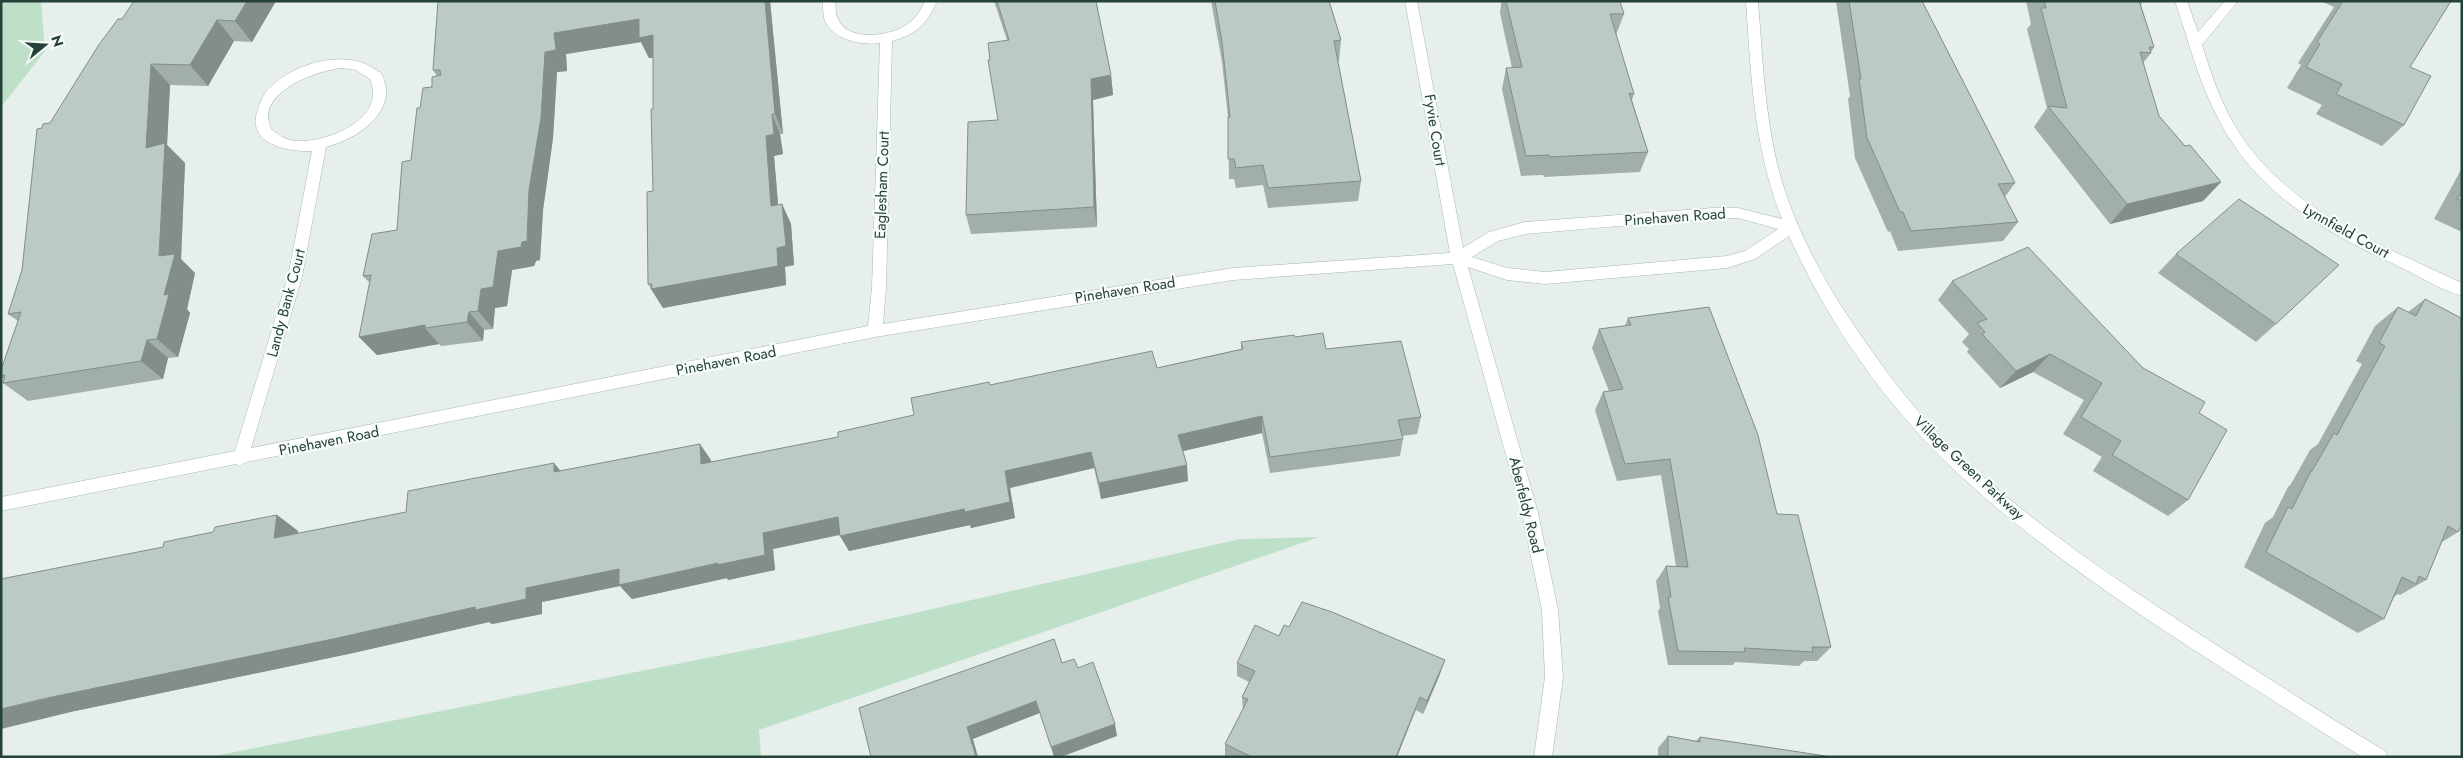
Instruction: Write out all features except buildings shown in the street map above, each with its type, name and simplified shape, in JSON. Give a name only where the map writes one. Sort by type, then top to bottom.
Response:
[{"type":"street","points":[[829,1],[828,8],[834,24],[845,34],[870,40],[886,38],[909,31],[922,21],[929,10],[931,1]]},
{"type":"street","name":"Fyvie Court","points":[[1411,1],[1458,258]]},
{"type":"street","name":"Village Green Parkway","points":[[1752,1],[1762,126],[1771,165],[1798,243],[1821,287],[1862,349],[1912,416],[1962,467],[2030,526],[2126,594],[2335,731],[2379,757]]},
{"type":"street","name":"Lynnfield Court","points":[[2181,1],[2209,86],[2226,122],[2246,152],[2274,184],[2306,211],[2462,290]]},
{"type":"street","points":[[2196,43],[2232,1]]},
{"type":"street","name":"Eaglesham Court","points":[[875,331],[879,288],[886,38]]},
{"type":"street","points":[[342,63],[359,66],[376,76],[380,94],[376,107],[365,122],[341,138],[320,144],[291,146],[272,139],[263,130],[261,116],[270,95],[291,77],[309,68],[329,64],[342,63]]},
{"type":"street","name":"Landy Bank Court","points":[[240,459],[296,277],[320,144]]},
{"type":"street","name":"Pinehaven Road","points":[[1458,258],[1494,236],[1525,228],[1713,213],[1738,214],[1792,227]]},
{"type":"street","name":"Pinehaven Road","points":[[1,504],[32,496],[240,459],[875,331],[1232,274],[1458,258],[1507,274],[1545,278],[1727,262],[1750,254],[1792,227]]},
{"type":"street","name":"Aberfeldy Road","points":[[1458,258],[1530,513],[1550,610],[1554,677],[1546,744],[1542,757]]},
{"type":"green space","points":[[1,1],[41,1],[45,51],[1,107]]},
{"type":"green space","points":[[1319,537],[759,730],[761,757],[210,757],[787,642],[1240,539]]}]
